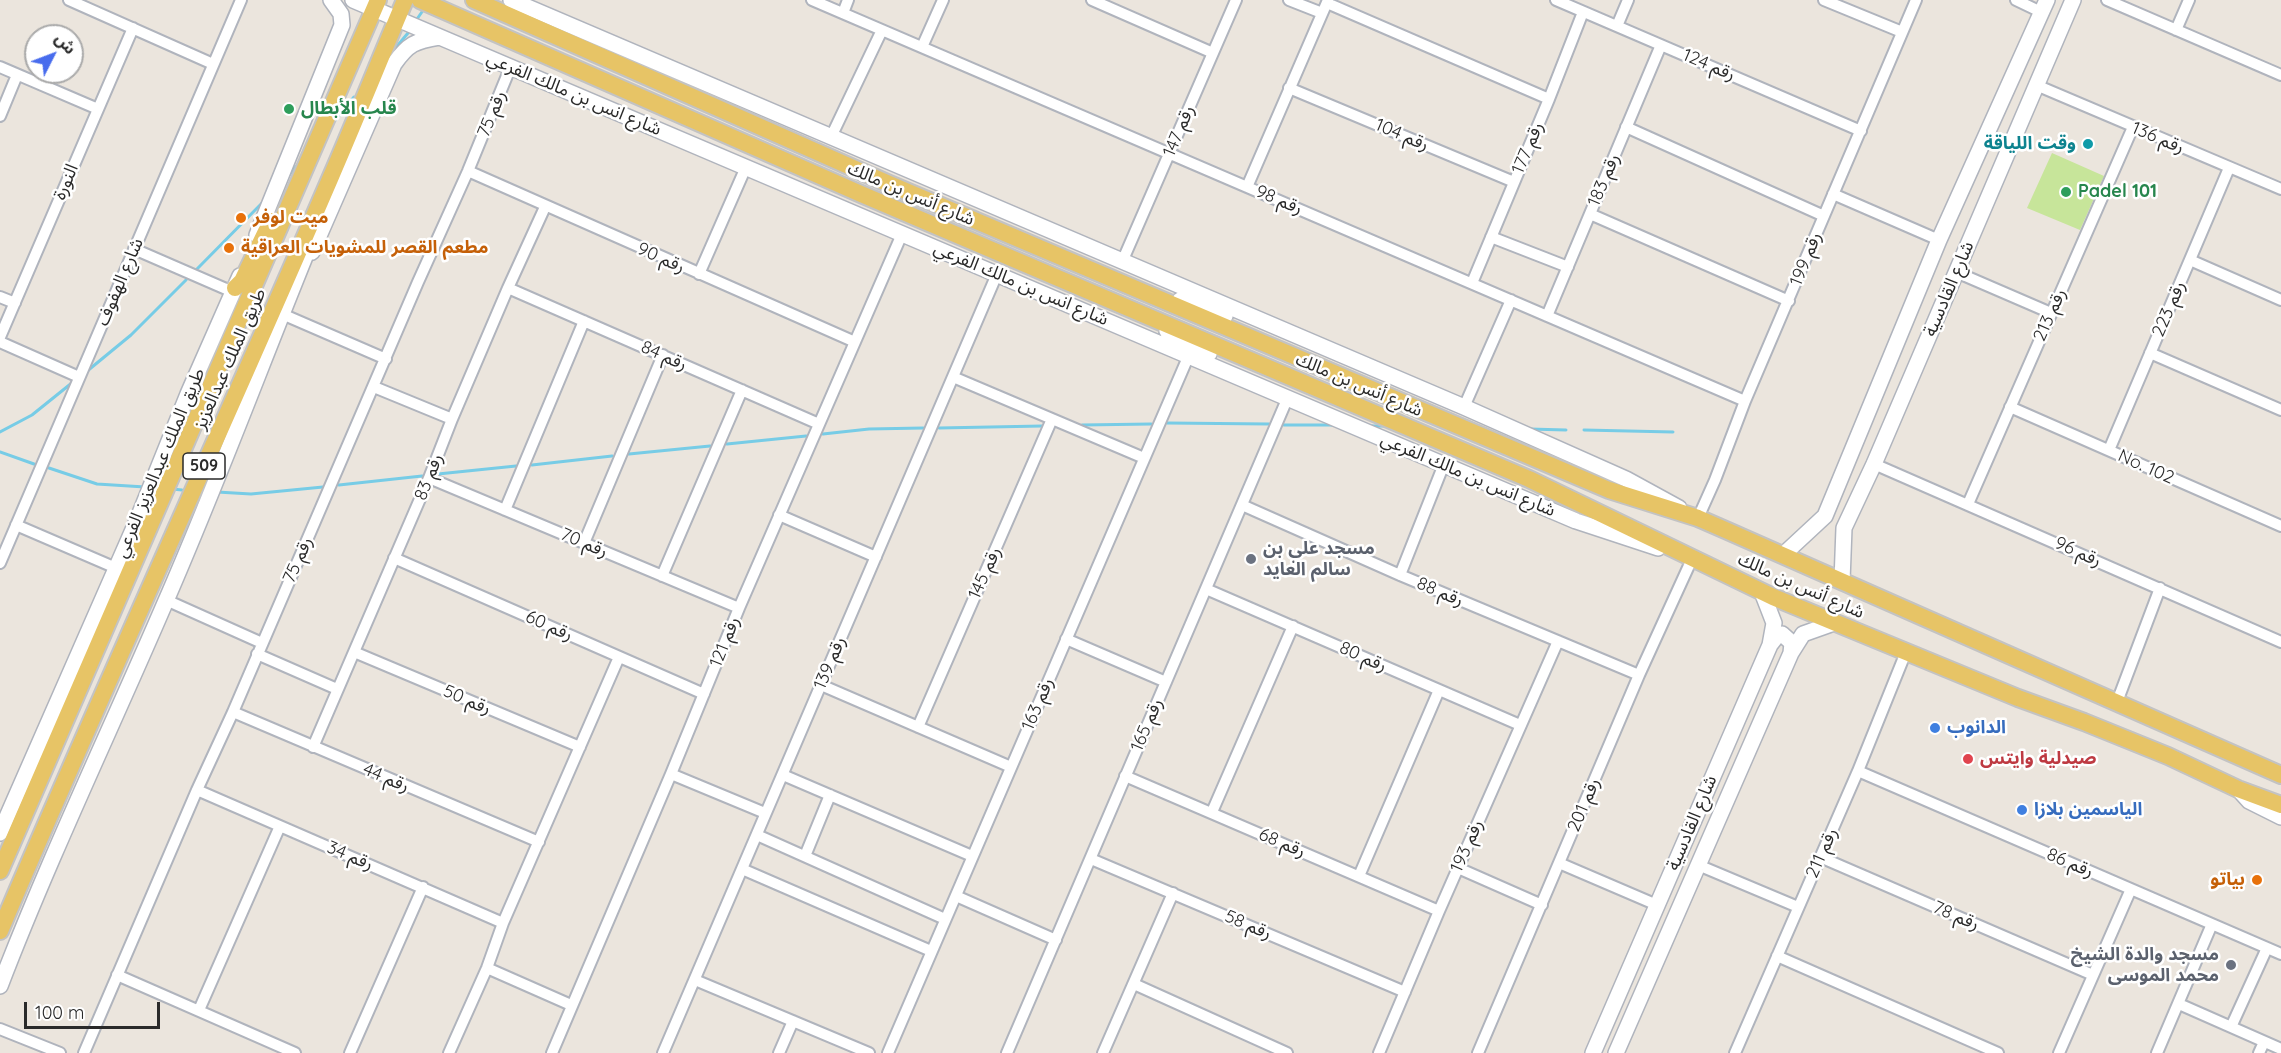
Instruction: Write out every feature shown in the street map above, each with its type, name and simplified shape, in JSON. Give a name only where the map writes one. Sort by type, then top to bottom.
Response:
[{"type":"main road","name":"طريق الملك عبدالعزيز","points":[[0,931],[79,744],[150,589],[330,178],[405,0]]},
{"type":"main road","name":"شارع أنس بن مالك","points":[[420,0],[861,194],[1529,479],[1762,592],[2126,739],[2238,789],[2281,805]]},
{"type":"main road","name":"شارع أنس بن مالك","points":[[474,0],[887,183],[1610,490],[1698,518],[2281,775]]},
{"type":"main road","name":"طريق الملك عبدالعزيز","points":[[0,871],[376,5]]},
{"type":"main road","points":[[234,290],[242,281],[285,192],[299,183]]},
{"type":"street","points":[[69,0],[213,64]]},
{"type":"street","name":"شارع الهفوف","points":[[0,563],[4,544],[16,525],[241,0]]},
{"type":"street","name":"طريق الملك عبدالعزيز الفرعي","points":[[0,833],[234,290],[342,25],[341,14],[331,0]]},
{"type":"street","name":"شارع انس بن مالك الفرعي","points":[[353,0],[376,5],[397,20],[511,66],[1576,521],[1692,559]]},
{"type":"street","points":[[511,0],[1464,407],[1617,475],[1698,518]]},
{"type":"street","name":"رقم 98","points":[[812,0],[1745,401]]},
{"type":"street","points":[[843,13],[848,0]]},
{"type":"street","points":[[922,47],[943,0]]},
{"type":"street","points":[[1092,0],[1214,53]]},
{"type":"street","name":"رقم 147","points":[[1122,262],[1236,0]]},
{"type":"street","points":[[1288,0],[1326,5],[1549,99]]},
{"type":"street","name":"رقم 124","points":[[1557,0],[1861,131]]},
{"type":"street","points":[[1617,26],[1628,0]]},
{"type":"street","points":[[1824,0],[1902,32]]},
{"type":"street","name":"رقم 199","points":[[1698,518],[1745,401],[1916,0]]},
{"type":"street","points":[[2016,0],[2044,6]]},
{"type":"street","name":"شارع القادسية","points":[[1842,581],[1844,528],[1874,464],[2073,0]]},
{"type":"street","points":[[2107,0],[2281,75]]},
{"type":"street","points":[[2176,30],[2189,0]]},
{"type":"street","points":[[1247,187],[1326,5]]},
{"type":"street","name":"شارع القادسية","points":[[1783,555],[1824,516],[1940,240],[2044,6]]},
{"type":"street","name":"رقم 177","points":[[1472,283],[1583,12]]},
{"type":"street","name":"النورة","points":[[0,337],[133,28]]},
{"type":"street","points":[[831,137],[882,30]]},
{"type":"street","points":[[282,314],[291,300],[394,64],[405,48],[419,41],[440,37]]},
{"type":"street","name":"رقم 183","points":[[1547,316],[1662,45]]},
{"type":"street","name":"رقم 75","points":[[84,1053],[196,790],[233,712],[468,171],[511,66]]},
{"type":"street","points":[[0,67],[98,109]]},
{"type":"street","points":[[0,116],[17,75]]},
{"type":"street","name":"رقم 136","points":[[2036,86],[2281,189]]},
{"type":"street","name":"رقم 104","points":[[1289,88],[1514,182]]},
{"type":"street","points":[[1626,127],[1824,216]]},
{"type":"street","name":"رقم 213","points":[[1968,504],[2133,127]]},
{"type":"street","points":[[699,274],[746,167]]},
{"type":"street","name":"رقم 223","points":[[2109,450],[2229,168]]},
{"type":"street","name":"رقم 90","points":[[468,171],[545,207],[855,342]]},
{"type":"street","points":[[0,986],[34,901],[166,600],[265,362],[325,209],[330,178]]},
{"type":"street","points":[[1833,194],[1940,240]]},
{"type":"street","name":"رقم 83","points":[[313,747],[508,288],[545,207]]},
{"type":"street","points":[[1590,214],[1789,301]]},
{"type":"street","name":"رقم 121","points":[[554,1052],[571,1005],[671,774],[739,608],[902,234]]},
{"type":"street","points":[[1491,237],[1568,267]]},
{"type":"street","points":[[134,249],[234,290]]},
{"type":"street","points":[[2190,260],[2281,300]]},
{"type":"street","points":[[1096,272],[1342,355]]},
{"type":"street","points":[[1956,272],[2051,313]]},
{"type":"street","name":"رقم 139","points":[[663,1053],[997,274]]},
{"type":"street","name":"رقم 84","points":[[508,288],[819,424]]},
{"type":"street","points":[[1101,296],[1288,397]]},
{"type":"street","points":[[0,297],[15,303]]},
{"type":"street","points":[[1464,407],[1510,300]]},
{"type":"street","points":[[282,314],[386,359]]},
{"type":"street","points":[[505,510],[584,321]]},
{"type":"street","points":[[0,342],[80,377]]},
{"type":"street","points":[[2150,353],[2281,410]]},
{"type":"street","points":[[584,543],[663,355]]},
{"type":"street","name":"رقم 163","points":[[888,1053],[1189,355]]},
{"type":"street","points":[[953,377],[1144,458]]},
{"type":"street","points":[[374,387],[452,419]]},
{"type":"street","points":[[662,576],[742,390]]},
{"type":"street","name":"رقم 165","points":[[1007,1053],[1288,397]]},
{"type":"street","name":"No. 102","points":[[2010,407],[2281,526]]},
{"type":"street","name":"رقم 145","points":[[918,726],[1052,419]]},
{"type":"street","points":[[1400,576],[1444,464]]},
{"type":"street","name":"رقم 96","points":[[1874,464],[2281,642]]},
{"type":"street","name":"رقم 70","points":[[429,478],[739,608]]},
{"type":"street","name":"رقم 88","points":[[1242,505],[1400,576],[1639,675]]},
{"type":"street","points":[[779,515],[876,557]]},
{"type":"street","points":[[1824,516],[1833,529],[1844,528]]},
{"type":"street","points":[[16,525],[116,568]]},
{"type":"street","name":"رقم 60","points":[[394,558],[704,694]]},
{"type":"street","name":"رقم 201","points":[[1478,1053],[1639,675],[1692,559]]},
{"type":"street","points":[[2160,588],[2117,702],[2281,766]]},
{"type":"street","name":"رقم 80","points":[[1206,589],[1520,725]]},
{"type":"street","name":"شارع القادسية","points":[[1593,1053],[1770,645],[1774,623],[1762,592]]},
{"type":"street","points":[[166,600],[337,689]]},
{"type":"street","name":"شارع القادسية","points":[[1616,1053],[1791,653],[1803,634],[1834,623]]},
{"type":"street","points":[[1212,812],[1293,626]]},
{"type":"street","points":[[1770,645],[1777,636],[1782,634],[1792,643],[1791,653]]},
{"type":"street","points":[[1066,639],[1166,682]]},
{"type":"street","name":"رقم 193","points":[[1379,1053],[1558,641]]},
{"type":"street","name":"رقم 50","points":[[354,652],[580,747]]},
{"type":"street","name":"رقم 211","points":[[1735,1053],[1858,771],[1906,652]]},
{"type":"street","points":[[449,1053],[618,657]]},
{"type":"street","points":[[821,685],[1011,767]]},
{"type":"street","points":[[1359,876],[1439,690]]},
{"type":"street","name":"رقم 44","points":[[233,712],[539,843]]},
{"type":"street","points":[[0,845],[34,775],[58,738]]},
{"type":"street","points":[[34,901],[79,744]]},
{"type":"street","name":"رقم 86","points":[[1858,771],[2281,954]]},
{"type":"street","points":[[671,774],[765,813]]},
{"type":"street","points":[[783,775],[972,856]]},
{"type":"street","name":"رقم 68","points":[[1125,776],[1439,911]]},
{"type":"street","points":[[2238,789],[2249,801],[2281,817]]},
{"type":"street","name":"رقم 34","points":[[196,790],[503,923]]},
{"type":"street","points":[[805,856],[830,795]]},
{"type":"street","points":[[199,1010],[279,826]]},
{"type":"street","points":[[757,835],[945,919]]},
{"type":"street","name":"رقم 78","points":[[1820,857],[2093,975]]},
{"type":"street","name":"رقم 58","points":[[1091,859],[1405,992]]},
{"type":"street","points":[[1559,863],[1657,905]]},
{"type":"street","points":[[1698,865],[1798,907]]},
{"type":"street","points":[[1458,868],[1542,905]]},
{"type":"street","points":[[742,869],[931,951]]},
{"type":"street","points":[[350,1053],[423,888]]},
{"type":"street","points":[[2059,1053],[2131,889]]},
{"type":"street","points":[[1103,1053],[1173,893]]},
{"type":"street","points":[[956,896],[1056,940]]},
{"type":"street","points":[[2157,1053],[2212,924]]},
{"type":"street","points":[[2231,1027],[2267,948]]},
{"type":"street","points":[[1777,956],[1998,1053]]},
{"type":"street","points":[[487,968],[571,1005]]},
{"type":"street","points":[[117,975],[295,1053]]},
{"type":"street","points":[[694,980],[869,1053]]},
{"type":"street","points":[[1134,984],[1287,1053]]},
{"type":"street","points":[[2179,1004],[2281,1049]]},
{"type":"street","points":[[779,1053],[793,1021]]},
{"type":"street","points":[[0,1029],[60,1053]]},
{"type":"street","points":[[2259,1053],[2264,1042]]},
{"type":"green space","name":"Padel 101","points":[[2052,153],[2104,176],[2080,230],[2027,208]]},
{"type":"waterway","points":[[417,19],[424,9]]},
{"type":"waterway","points":[[393,51],[408,33]]},
{"type":"waterway","points":[[332,124],[354,97]]},
{"type":"waterway","points":[[289,175],[300,162]]},
{"type":"waterway","points":[[197,269],[265,200]]},
{"type":"waterway","points":[[86,372],[131,335],[186,280]]},
{"type":"waterway","points":[[0,432],[32,415],[73,382]]},
{"type":"waterway","points":[[1167,423],[1269,424]]},
{"type":"waterway","points":[[1082,425],[1151,424]]},
{"type":"waterway","points":[[1284,425],[1336,425]]},
{"type":"waterway","points":[[939,428],[1042,426]]},
{"type":"waterway","points":[[1372,426],[1386,426]]},
{"type":"waterway","points":[[823,434],[869,429],[923,428]]},
{"type":"waterway","points":[[1529,429],[1566,430]]},
{"type":"waterway","points":[[1584,430],[1673,432]]},
{"type":"waterway","points":[[727,444],[806,436]]},
{"type":"waterway","points":[[629,454],[710,446]]},
{"type":"waterway","points":[[0,452],[34,464]]},
{"type":"waterway","points":[[532,465],[612,456]]},
{"type":"waterway","points":[[438,474],[516,466]]},
{"type":"waterway","points":[[49,468],[97,484],[145,487]]},
{"type":"waterway","points":[[339,485],[422,476]]},
{"type":"waterway","points":[[217,492],[251,494],[323,487]]},
{"type":"waterway","points":[[172,489],[182,490]]},
{"type":"place","name":"قلب الأبطال","points":[[289,109]]},
{"type":"place","name":"وقت اللياقة","points":[[2088,144]]},
{"type":"place","name":"Padel 101","points":[[2066,192]]},
{"type":"place","name":"ميت لوفر","points":[[241,218]]},
{"type":"place","name":"مطعم القصر للمشويات العراقية","points":[[229,248]]},
{"type":"place","name":"مسجد علي بن سالم العايد","points":[[1251,559]]},
{"type":"place","name":"الدانوب","points":[[1935,728]]},
{"type":"place","name":"صيدلية وايتس","points":[[1968,759]]},
{"type":"place","name":"الياسمين بلازا","points":[[2022,810]]},
{"type":"place","name":"بياتو","points":[[2257,880]]},
{"type":"place","name":"مسجد والدة الشيخ محمد الموسى","points":[[2231,965]]}]
